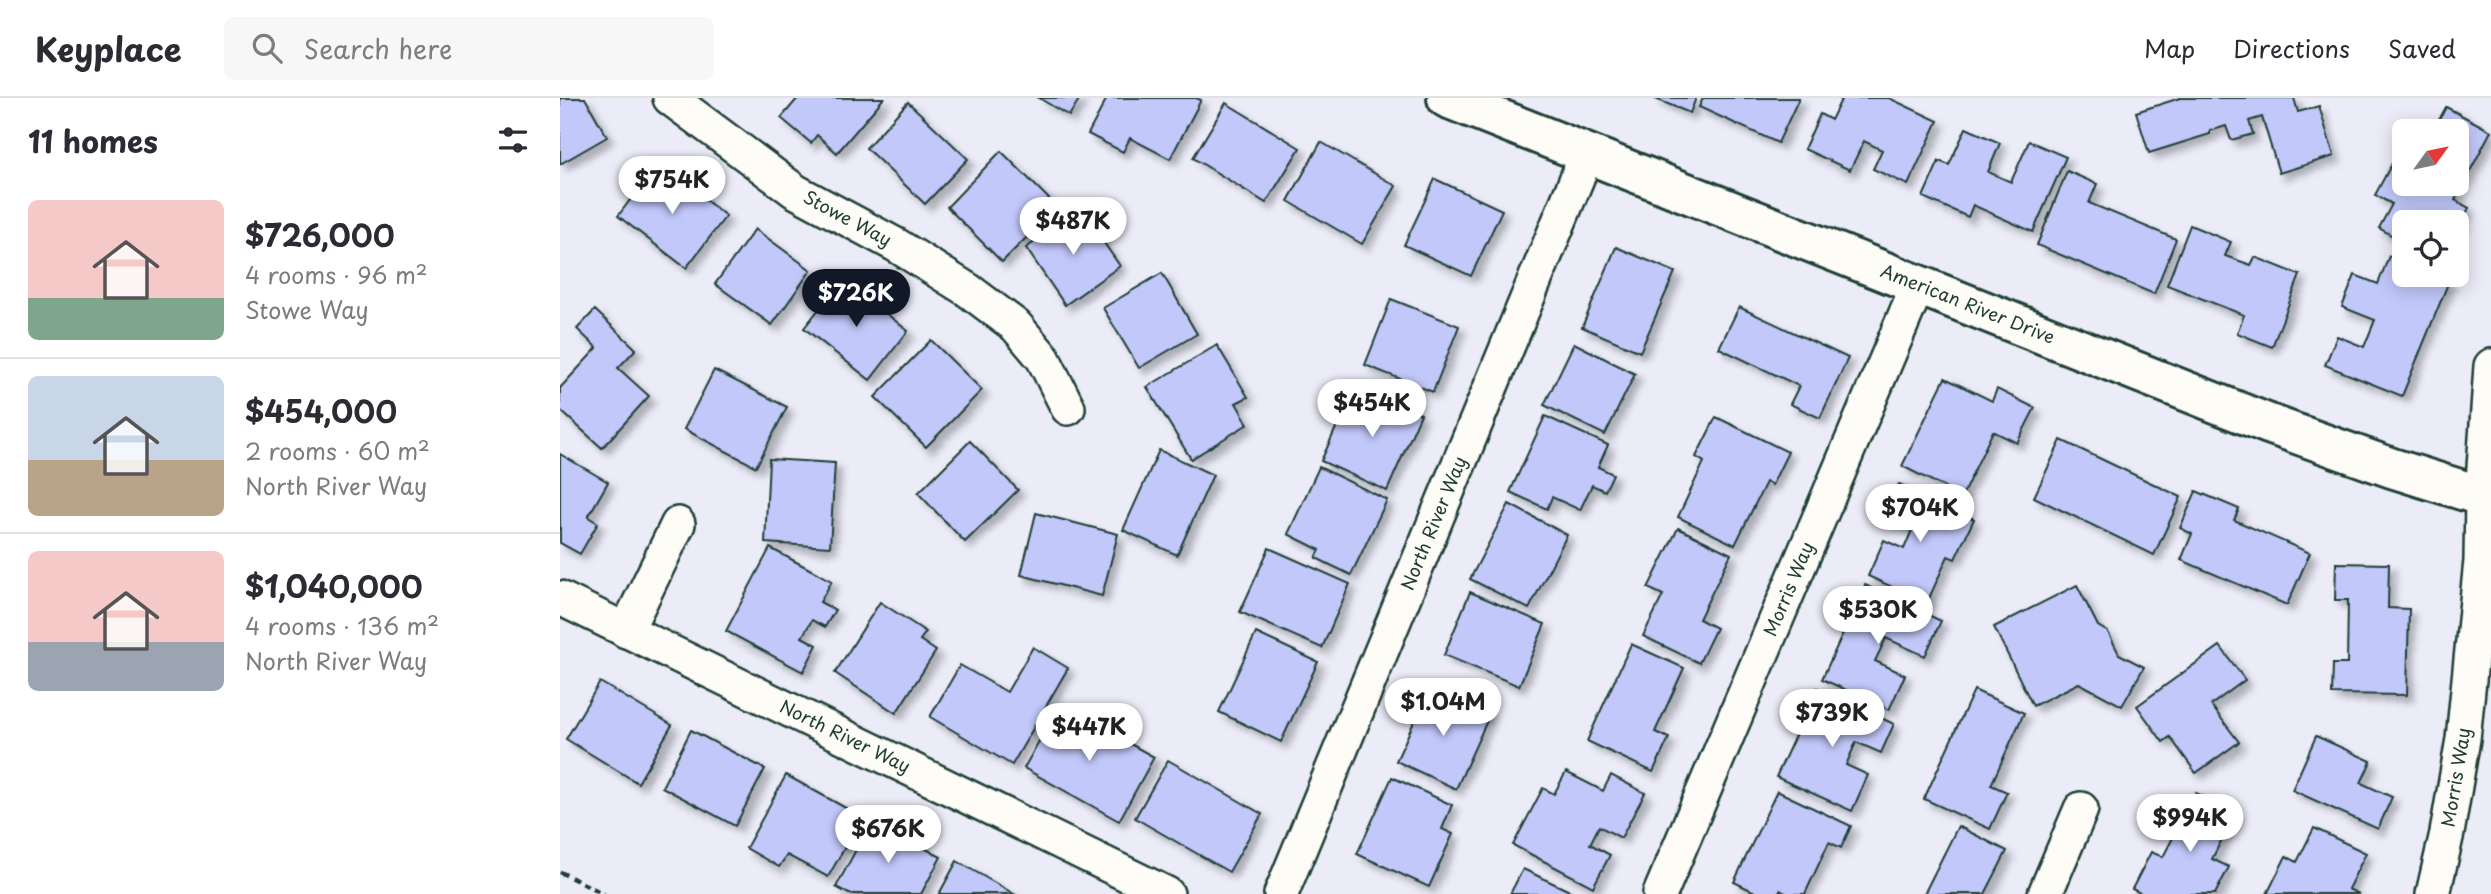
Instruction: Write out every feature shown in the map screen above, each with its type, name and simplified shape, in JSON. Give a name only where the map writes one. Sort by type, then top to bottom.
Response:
[{"type":"street","name":"Stowe Way","points":[[670,98],[795,191],[896,245],[968,290],[1016,326],[1043,358],[1068,408]]},
{"type":"street","name":"American River Drive","points":[[1447,98],[2269,424],[2486,498]]},
{"type":"street","name":"North River Way","points":[[1281,894],[1587,154]]},
{"type":"street","name":"Morris Way","points":[[1660,894],[1918,285]]},
{"type":"street","name":"Morris Way","points":[[2433,894],[2447,833],[2463,738],[2486,498],[2491,366]]},
{"type":"street","points":[[626,631],[678,524]]},
{"type":"street","name":"North River Way","points":[[560,598],[1167,894]]},
{"type":"street","points":[[2045,894],[2081,809]]},
{"type":"path","points":[[560,872],[604,894]]},
{"type":"building","points":[[560,98],[585,98],[607,137],[560,164]]},
{"type":"building","points":[[798,98],[884,98],[837,153],[817,135],[811,143],[781,118]]},
{"type":"building","points":[[1039,98],[1080,98],[1069,116]]},
{"type":"building","points":[[1107,98],[1201,100],[1170,159],[1130,138],[1123,152],[1088,134]]},
{"type":"building","points":[[1653,98],[1696,98],[1690,113]]},
{"type":"building","points":[[1703,98],[1799,98],[1778,143],[1699,107]]},
{"type":"building","points":[[1842,98],[1889,98],[1938,121],[1908,185],[1873,169],[1882,150],[1864,141],[1850,170],[1804,149],[1820,114],[1831,120]]},
{"type":"building","points":[[2180,98],[2294,98],[2298,112],[2319,106],[2334,156],[2279,173],[2262,117],[2249,121],[2253,134],[2231,140],[2226,126],[2210,131],[2210,134],[2149,153],[2136,112]]},
{"type":"building","points":[[908,102],[968,159],[925,204],[866,148]]},
{"type":"building","points":[[1226,103],[1300,148],[1266,203],[1193,158]]},
{"type":"building","points":[[2446,107],[2468,119],[2440,119]]},
{"type":"building","points":[[2469,119],[2491,131],[2469,173]]},
{"type":"building","points":[[1966,128],[2000,143],[1988,172],[2011,182],[2029,141],[2066,157],[2033,232],[1973,205],[1968,217],[1923,197],[1939,161],[1949,165]]},
{"type":"building","points":[[1321,142],[1396,186],[1362,244],[1288,201]]},
{"type":"building","points":[[1001,151],[1057,207],[1002,262],[947,207]]},
{"type":"building","points":[[658,163],[726,216],[686,268],[618,216]]},
{"type":"building","points":[[2392,163],[2392,196],[2457,196],[2455,200],[2469,208],[2392,210],[2392,235],[2379,228],[2392,204],[2375,195]]},
{"type":"building","points":[[2067,171],[2097,184],[2089,203],[2176,239],[2154,294],[2037,245]]},
{"type":"building","points":[[1435,179],[1502,210],[1471,276],[1404,245]]},
{"type":"building","points":[[1081,210],[1120,266],[1065,305],[1026,248]]},
{"type":"building","points":[[2190,225],[2231,242],[2225,256],[2251,265],[2255,257],[2300,275],[2272,347],[2237,333],[2244,315],[2167,285]]},
{"type":"building","points":[[755,229],[811,270],[772,325],[715,284]]},
{"type":"building","points":[[1616,247],[1675,272],[1640,352],[1582,327]]},
{"type":"building","points":[[2389,256],[2392,257],[2392,287],[2447,287],[2402,396],[2325,365],[2337,336],[2364,347],[2375,320],[2342,307],[2355,275],[2378,284]]},
{"type":"building","points":[[1162,273],[1197,334],[1139,368],[1103,308]]},
{"type":"building","points":[[843,279],[908,331],[870,380],[804,328]]},
{"type":"building","points":[[1391,299],[1459,326],[1433,392],[1365,365]]},
{"type":"building","points":[[1739,307],[1848,358],[1820,418],[1790,404],[1799,386],[1719,348]]},
{"type":"building","points":[[595,310],[636,349],[618,368],[649,396],[602,448],[560,410],[560,388],[597,348],[577,329]]},
{"type":"building","points":[[931,340],[982,390],[926,447],[875,397]]},
{"type":"building","points":[[1574,343],[1635,374],[1605,435],[1544,405]]},
{"type":"building","points":[[1217,345],[1248,397],[1236,403],[1248,424],[1191,459],[1147,387]]},
{"type":"building","points":[[714,370],[787,407],[756,467],[684,429]]},
{"type":"building","points":[[1945,378],[1992,401],[1997,389],[2035,408],[2017,443],[1993,431],[1962,496],[1902,466]]},
{"type":"building","points":[[1361,388],[1421,414],[1387,491],[1321,461],[1345,408],[1351,410]]},
{"type":"building","points":[[1545,416],[1608,445],[1598,467],[1613,474],[1605,491],[1592,485],[1580,510],[1552,497],[1547,509],[1510,492]]},
{"type":"building","points":[[1716,417],[1788,452],[1772,485],[1766,482],[1735,545],[1678,517],[1704,462],[1696,457]]},
{"type":"building","points":[[2061,440],[2181,497],[2154,555],[2034,497]]},
{"type":"building","points":[[970,441],[1018,490],[965,542],[918,493]]},
{"type":"building","points":[[1159,450],[1213,475],[1177,555],[1123,530]]},
{"type":"building","points":[[560,454],[608,482],[588,517],[598,523],[580,554],[560,543]]},
{"type":"building","points":[[769,459],[835,463],[830,547],[765,543]]},
{"type":"building","points":[[1319,467],[1387,500],[1351,575],[1316,558],[1320,550],[1288,534]]},
{"type":"building","points":[[1899,484],[1974,519],[1955,559],[1948,556],[1927,603],[1868,576],[1884,540],[1904,549],[1912,530],[1884,517]]},
{"type":"building","points":[[2196,491],[2239,509],[2234,520],[2310,553],[2287,605],[2181,560],[2192,534],[2180,528]]},
{"type":"building","points":[[1509,504],[1567,535],[1529,609],[1470,579]]},
{"type":"building","points":[[1036,513],[1118,534],[1102,596],[1021,575]]},
{"type":"building","points":[[1678,528],[1731,554],[1699,619],[1716,628],[1699,663],[1643,636],[1663,595],[1648,588]]},
{"type":"building","points":[[770,548],[832,581],[820,602],[835,610],[825,627],[812,620],[802,637],[817,645],[803,672],[726,631]]},
{"type":"building","points":[[1269,548],[1350,584],[1322,648],[1240,612]]},
{"type":"building","points":[[2336,563],[2389,564],[2388,608],[2409,609],[2407,695],[2332,694],[2333,664],[2347,664],[2348,600],[2335,600]]},
{"type":"building","points":[[1865,585],[1941,621],[1925,656],[1886,638],[1875,661],[1905,675],[1889,710],[1822,679]]},
{"type":"building","points":[[2077,585],[2098,626],[2108,632],[2119,654],[2144,667],[2122,706],[2079,683],[2033,706],[1994,627]]},
{"type":"building","points":[[1470,592],[1545,624],[1519,686],[1444,655]]},
{"type":"building","points":[[880,602],[926,632],[920,640],[936,651],[896,713],[835,673]]},
{"type":"building","points":[[1256,633],[1318,662],[1281,742],[1219,712]]},
{"type":"building","points":[[1631,644],[1684,668],[1655,732],[1669,738],[1653,772],[1587,741]]},
{"type":"building","points":[[2220,646],[2245,680],[2211,705],[2239,742],[2196,773],[2170,737],[2163,742],[2137,706]]},
{"type":"building","points":[[1033,647],[1068,668],[1012,765],[930,717],[960,665],[1007,692]]},
{"type":"building","points":[[600,682],[672,725],[638,783],[566,739]]},
{"type":"building","points":[[1430,687],[1490,714],[1456,789],[1396,761]]},
{"type":"building","points":[[1817,688],[1894,724],[1881,753],[1856,742],[1846,765],[1868,775],[1852,811],[1776,777]]},
{"type":"building","points":[[1974,690],[2024,713],[1991,785],[2007,792],[1990,829],[1924,799]]},
{"type":"building","points":[[1059,705],[1154,757],[1119,821],[1024,768]]},
{"type":"building","points":[[691,730],[765,769],[735,826],[662,787]]},
{"type":"building","points":[[2316,736],[2371,761],[2361,783],[2392,797],[2378,829],[2292,790]]},
{"type":"building","points":[[1168,760],[1262,814],[1229,872],[1135,818]]},
{"type":"building","points":[[1566,772],[1603,791],[1611,775],[1645,793],[1621,838],[1599,826],[1590,844],[1610,855],[1593,887],[1513,845],[1543,788],[1554,794]]},
{"type":"building","points":[[786,775],[862,817],[828,877],[787,855],[779,867],[746,848]]},
{"type":"building","points":[[1392,777],[1452,805],[1442,829],[1453,834],[1429,887],[1357,854]]},
{"type":"building","points":[[1777,791],[1851,826],[1841,848],[1829,842],[1805,894],[1787,894],[1780,890],[1778,894],[1759,894],[1734,882]]},
{"type":"building","points":[[2196,793],[2235,813],[2212,859],[2229,867],[2215,894],[2142,894],[2132,889],[2151,852],[2163,857]]},
{"type":"building","points":[[872,820],[941,857],[921,894],[849,894],[836,887]]},
{"type":"building","points":[[1958,826],[2007,851],[1985,894],[1924,894]]},
{"type":"building","points":[[2314,828],[2366,853],[2348,889],[2359,894],[2267,894],[2286,856],[2297,862]]},
{"type":"building","points":[[957,861],[1014,894],[939,894]]},
{"type":"building","points":[[1523,869],[1576,894],[1510,894]]}]
